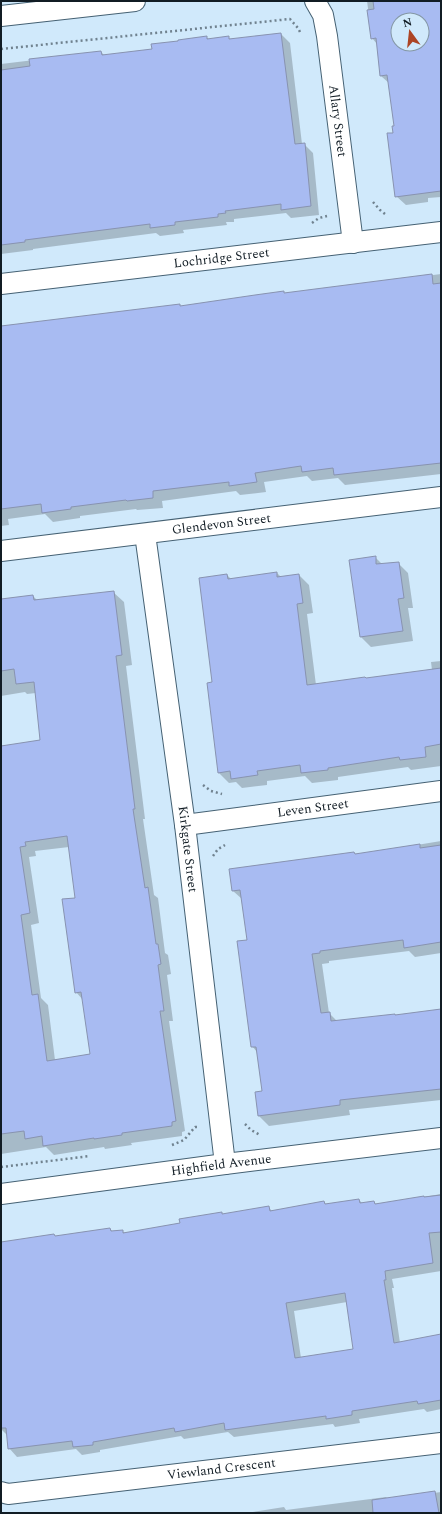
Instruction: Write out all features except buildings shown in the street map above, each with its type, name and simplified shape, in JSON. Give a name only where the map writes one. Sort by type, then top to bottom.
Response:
[{"type":"street","points":[[1,16],[135,1]]},
{"type":"street","name":"Allary Street","points":[[315,1],[323,15],[327,36],[353,243]]},
{"type":"street","name":"Lochridge Street","points":[[1,284],[441,232]]},
{"type":"street","name":"Glendevon Street","points":[[1,552],[441,497]]},
{"type":"street","name":"Kirkgate Street","points":[[145,534],[186,825],[226,1164]]},
{"type":"street","name":"Leven Street","points":[[186,825],[441,791]]},
{"type":"street","name":"Highfield Avenue","points":[[1,1194],[226,1164],[441,1138]]},
{"type":"street","name":"Viewland Crescent","points":[[1,1492],[8,1494],[441,1443]]},
{"type":"path","points":[[1,48],[290,19],[301,33]]},
{"type":"path","points":[[372,201],[386,215]]},
{"type":"path","points":[[373,211],[380,210]]},
{"type":"path","points":[[171,1146],[184,1140],[195,1127],[201,1126]]},
{"type":"path","points":[[1,1167],[94,1156]]}]
